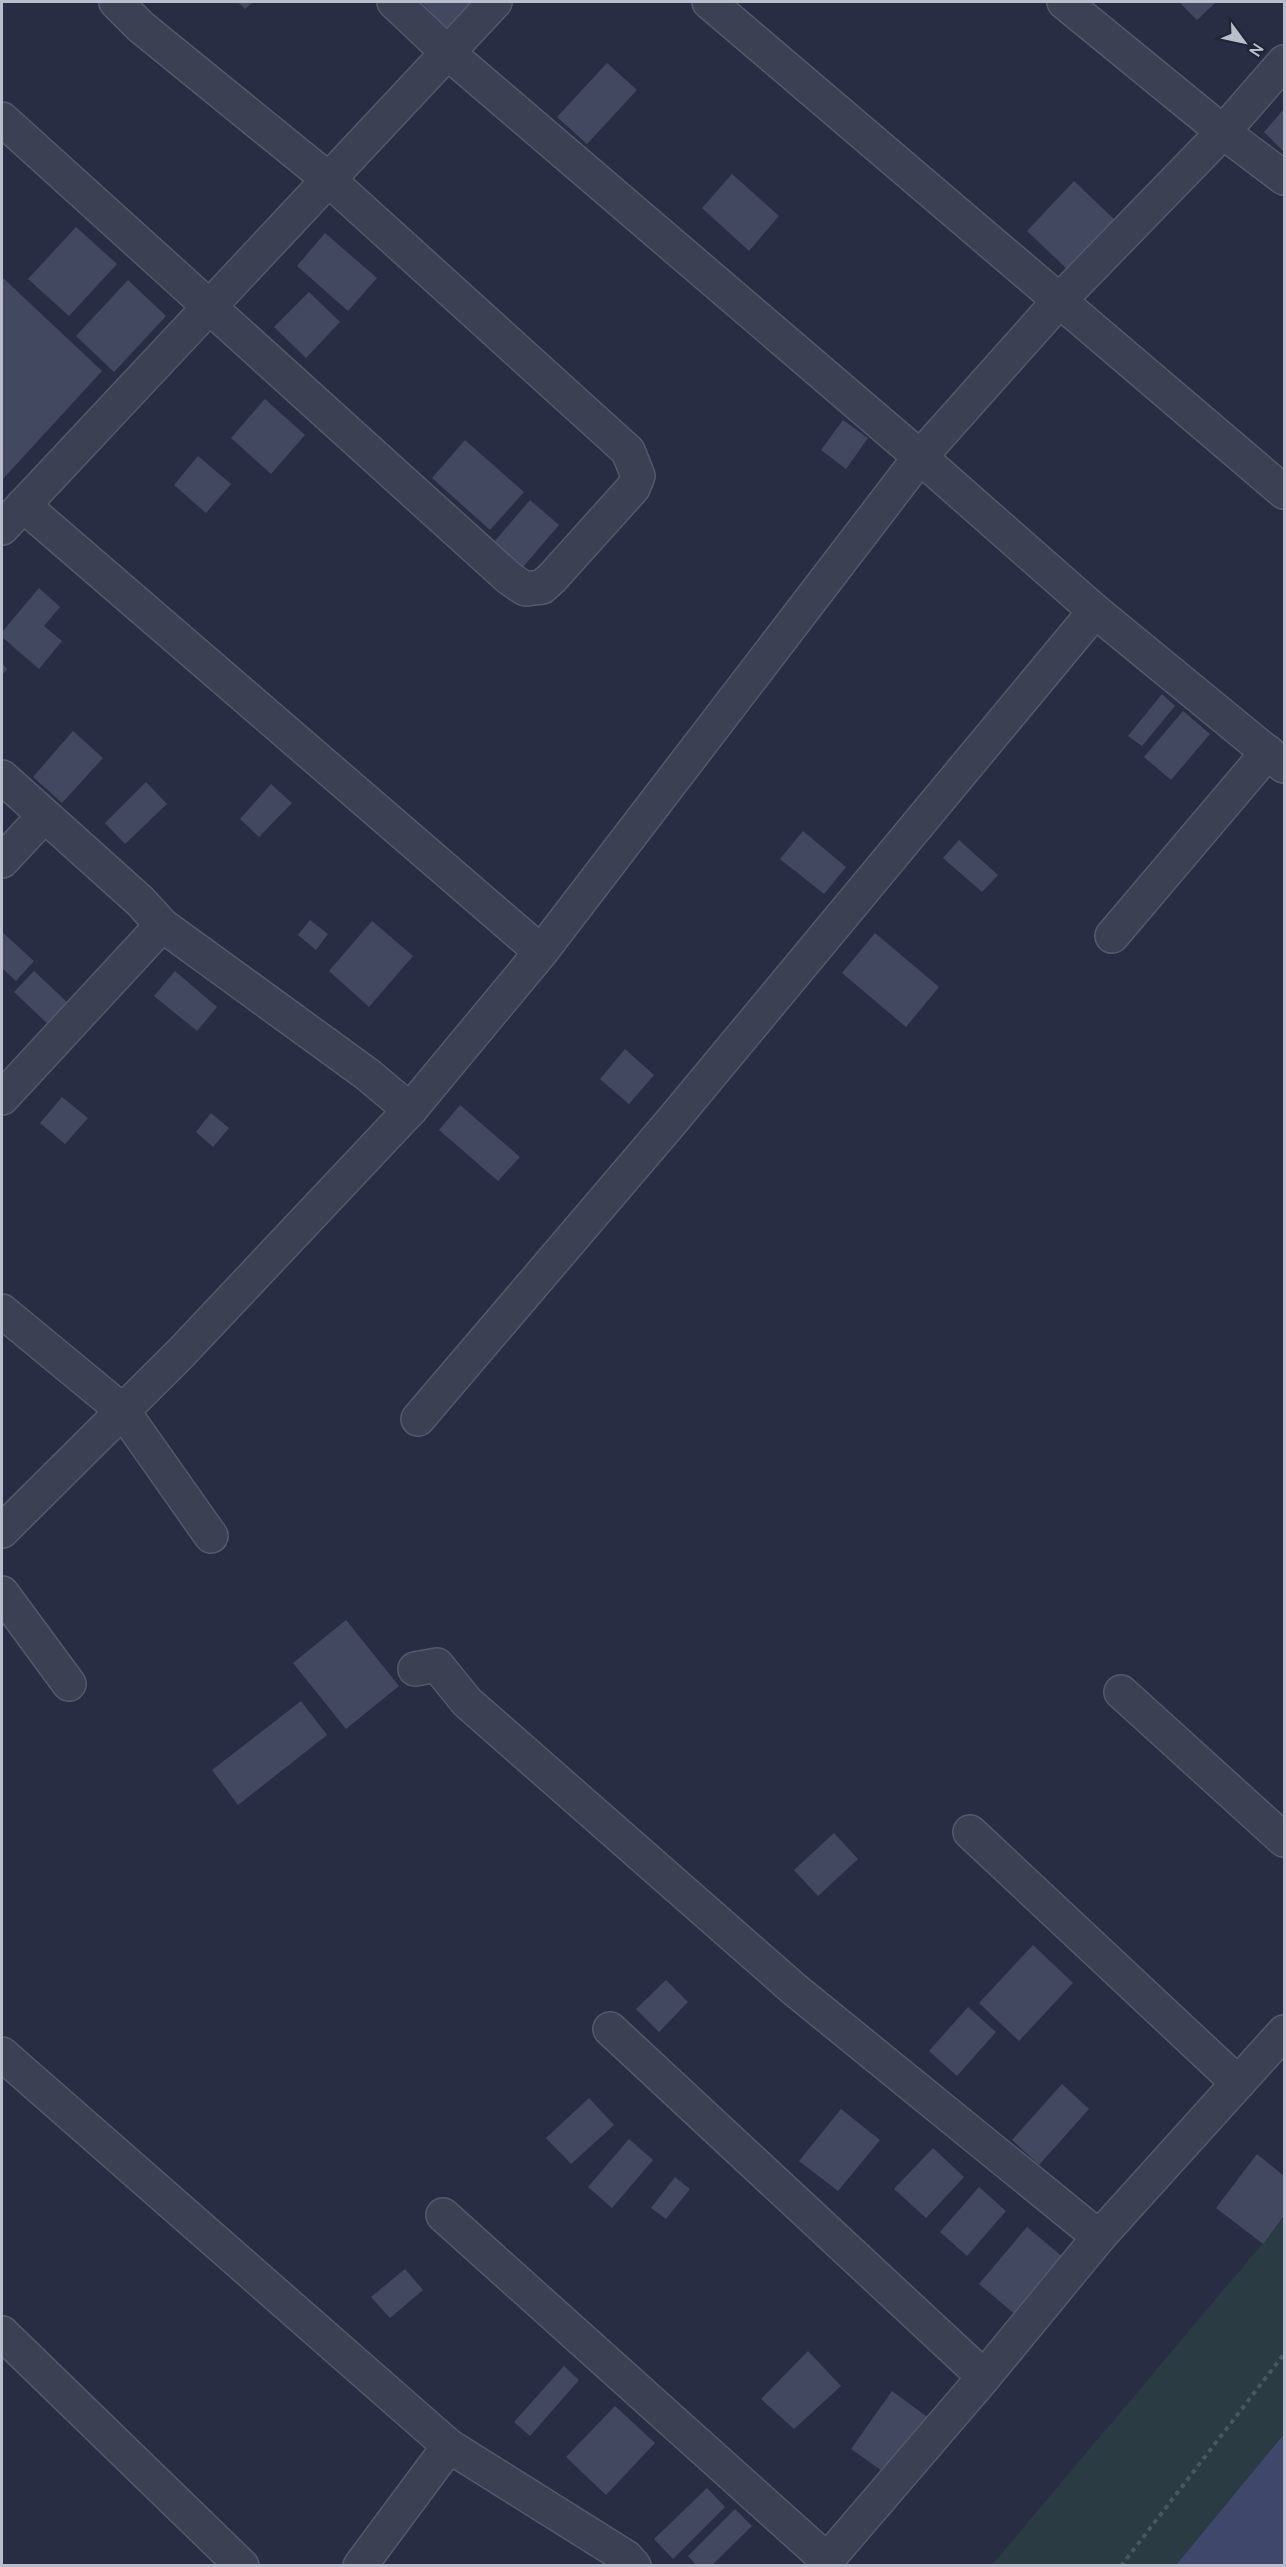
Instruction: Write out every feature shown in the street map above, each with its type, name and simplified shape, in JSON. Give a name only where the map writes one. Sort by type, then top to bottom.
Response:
[{"type":"street","points":[[2,119],[509,578],[525,589],[542,587],[552,578],[633,488],[638,476],[628,451],[328,179],[141,27],[116,2]]},
{"type":"street","points":[[394,2],[447,52],[920,457],[1095,611],[1276,759],[1112,936]]},
{"type":"street","points":[[495,2],[12,517],[541,952]]},
{"type":"street","points":[[709,2],[1284,492]]},
{"type":"street","points":[[1064,2],[1223,132],[1284,178]]},
{"type":"street","points":[[2,1531],[181,1353],[410,1110],[541,952],[920,457],[1059,301],[1223,132],[1284,62]]},
{"type":"street","points":[[418,1419],[672,1120],[1095,611]]},
{"type":"street","points":[[2,777],[140,901],[162,925],[367,1074],[410,1110]]},
{"type":"street","points":[[2,861],[44,816]]},
{"type":"street","points":[[2,1098],[162,925]]},
{"type":"street","points":[[2,1311],[123,1411],[211,1536]]},
{"type":"street","points":[[2,1593],[69,1684]]},
{"type":"street","points":[[415,1669],[437,1665],[467,1702],[794,1989],[1099,2237]]},
{"type":"street","points":[[1121,1692],[1284,1840]]},
{"type":"street","points":[[970,1832],[1238,2083]]},
{"type":"street","points":[[610,2029],[984,2377]]},
{"type":"street","points":[[444,2215],[824,2563],[984,2377],[1099,2237],[1284,2032]]},
{"type":"street","points":[[2,2054],[449,2446],[626,2557],[634,2565]]},
{"type":"street","points":[[2,2333],[242,2565]]},
{"type":"street","points":[[360,2565],[449,2446]]},
{"type":"path","points":[[1121,2565],[1284,2354]]},
{"type":"shaded area","points":[[1284,2218],[1284,2434],[1176,2565],[991,2566]]},
{"type":"water","points":[[1284,2434],[1284,2565],[1176,2565]]},
{"type":"building","points":[[238,2],[253,2],[245,9]]},
{"type":"building","points":[[421,2],[477,2],[448,30]]},
{"type":"building","points":[[1179,2],[1213,2],[1215,3],[1197,20]]},
{"type":"building","points":[[607,63],[637,90],[587,144],[557,117]]},
{"type":"building","points":[[1284,109],[1284,152],[1264,132]]},
{"type":"building","points":[[732,174],[779,216],[749,251],[702,208]]},
{"type":"building","points":[[1074,181],[1116,221],[1069,271],[1027,231]]},
{"type":"building","points":[[76,227],[117,264],[69,316],[28,279]]},
{"type":"building","points":[[325,233],[377,278],[348,311],[297,266]]},
{"type":"building","points":[[2,277],[102,371],[2,480]]},
{"type":"building","points":[[128,280],[166,316],[114,372],[76,336]]},
{"type":"building","points":[[309,292],[340,322],[306,358],[274,327]]},
{"type":"building","points":[[265,399],[305,435],[271,474],[231,438]]},
{"type":"building","points":[[843,420],[868,438],[846,469],[821,450]]},
{"type":"building","points":[[465,440],[524,492],[490,530],[432,478]]},
{"type":"building","points":[[198,456],[231,484],[206,513],[174,485]]},
{"type":"building","points":[[530,500],[559,525],[523,567],[494,542]]},
{"type":"building","points":[[39,588],[60,607],[44,626],[62,641],[39,669],[2,637],[2,632]]},
{"type":"building","points":[[2,663],[7,669],[2,675]]},
{"type":"building","points":[[1162,694],[1175,706],[1142,746],[1128,736]]},
{"type":"building","points":[[1183,711],[1210,734],[1171,780],[1144,757]]},
{"type":"building","points":[[73,731],[103,758],[62,803],[33,777]]},
{"type":"building","points":[[146,782],[167,804],[125,844],[105,823]]},
{"type":"building","points":[[271,784],[292,803],[259,837],[240,819]]},
{"type":"building","points":[[803,831],[846,867],[824,894],[780,859]]},
{"type":"building","points":[[959,840],[998,875],[982,892],[943,858]]},
{"type":"building","points":[[310,920],[328,934],[316,950],[298,935]]},
{"type":"building","points":[[372,921],[413,956],[369,1007],[329,971]]},
{"type":"building","points":[[2,932],[34,961],[16,981],[2,968]]},
{"type":"building","points":[[875,933],[939,987],[906,1027],[842,973]]},
{"type":"building","points":[[34,971],[69,1004],[49,1025],[14,992]]},
{"type":"building","points":[[175,971],[217,1007],[197,1031],[154,996]]},
{"type":"building","points":[[625,1049],[654,1075],[629,1104],[600,1079]]},
{"type":"building","points":[[62,1097],[88,1118],[65,1144],[40,1123]]},
{"type":"building","points":[[460,1105],[520,1157],[498,1181],[439,1130]]},
{"type":"building","points":[[211,1113],[229,1128],[213,1147],[196,1132]]},
{"type":"building","points":[[346,1620],[399,1686],[346,1729],[293,1663]]},
{"type":"building","points":[[301,1701],[327,1735],[238,1805],[212,1770]]},
{"type":"building","points":[[834,1833],[858,1859],[818,1896],[794,1870]]},
{"type":"building","points":[[1033,1945],[1073,1983],[1019,2041],[979,2003]]},
{"type":"building","points":[[666,1980],[688,2002],[659,2032],[636,2009]]},
{"type":"building","points":[[968,2007],[996,2032],[957,2076],[929,2051]]},
{"type":"building","points":[[1062,2084],[1089,2109],[1039,2165],[1012,2140]]},
{"type":"building","points":[[589,2098],[614,2125],[571,2164],[546,2138]]},
{"type":"building","points":[[841,2109],[880,2140],[838,2191],[799,2161]]},
{"type":"building","points":[[629,2139],[653,2160],[612,2208],[588,2187]]},
{"type":"building","points":[[933,2148],[964,2177],[926,2218],[894,2189]]},
{"type":"building","points":[[1257,2154],[1284,2176],[1284,2216],[1263,2244],[1216,2208]]},
{"type":"building","points":[[675,2177],[690,2189],[666,2219],[651,2208]]},
{"type":"building","points":[[979,2187],[1006,2211],[967,2256],[940,2232]]},
{"type":"building","points":[[1027,2227],[1070,2263],[1022,2320],[979,2284]]},
{"type":"building","points":[[405,2269],[423,2290],[390,2318],[371,2297]]},
{"type":"building","points":[[808,2351],[841,2386],[794,2429],[761,2399]]},
{"type":"building","points":[[564,2366],[579,2380],[530,2436],[514,2422]]},
{"type":"building","points":[[892,2391],[933,2421],[892,2478],[851,2449]]},
{"type":"building","points":[[615,2406],[655,2443],[606,2495],[566,2457]]},
{"type":"building","points":[[707,2488],[725,2507],[673,2559],[654,2539]]},
{"type":"building","points":[[735,2509],[752,2526],[711,2566],[697,2566],[688,2556]]}]
